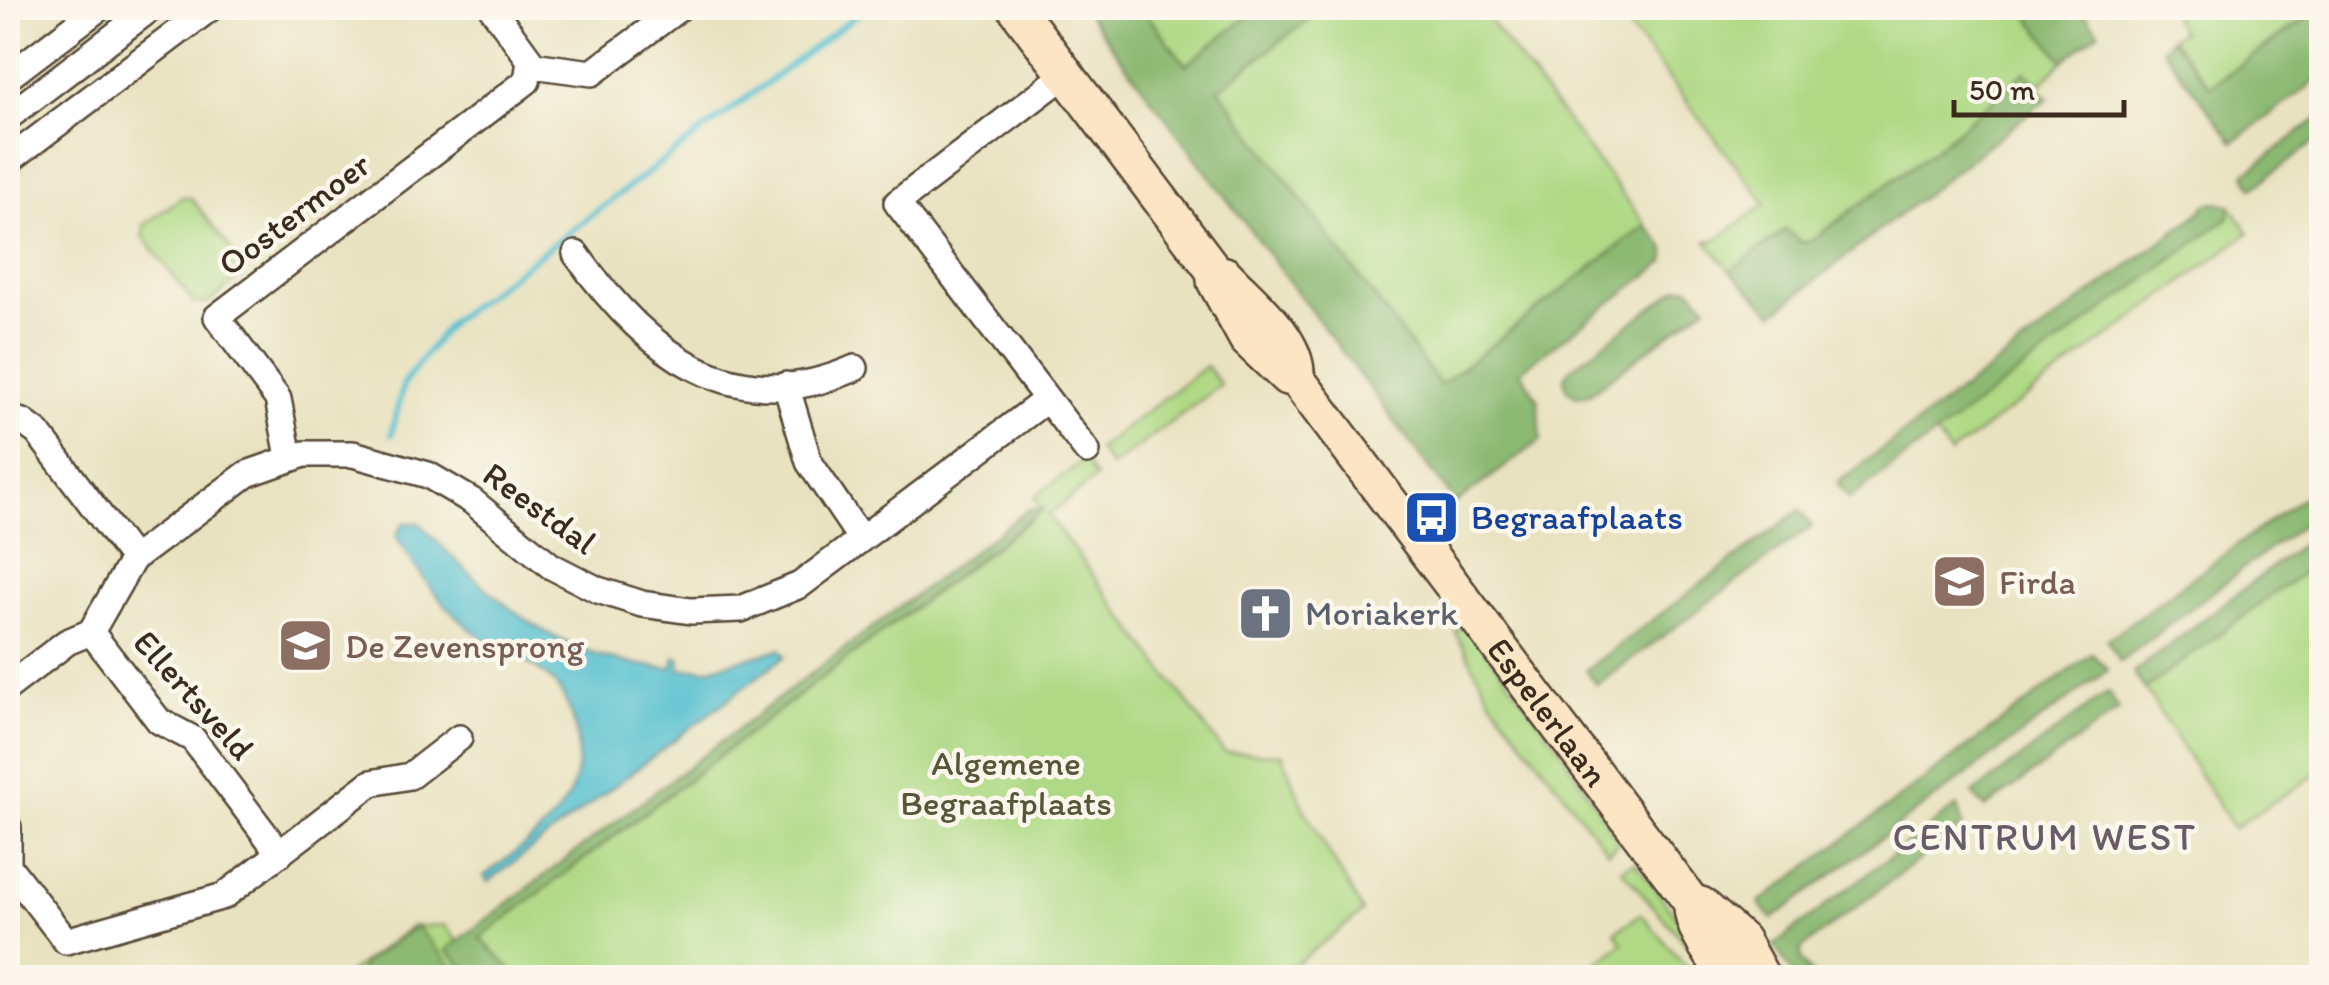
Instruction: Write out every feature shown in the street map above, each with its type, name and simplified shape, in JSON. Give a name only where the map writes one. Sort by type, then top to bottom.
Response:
[{"type":"main road","name":"Espelerlaan","points":[[1016,8],[1215,272],[1225,274],[1264,311],[1296,369],[1296,378],[1692,904],[1691,912],[1708,947],[1730,978]]},
{"type":"main road","name":"Espelerlaan","points":[[1692,904],[1701,905],[1742,940],[1762,978]]},
{"type":"street","points":[[8,76],[98,8]]},
{"type":"street","points":[[8,117],[151,8]]},
{"type":"street","points":[[8,161],[210,8]]},
{"type":"street","points":[[492,8],[532,65],[592,73],[679,8]]},
{"type":"street","name":"Oostermoer","points":[[289,457],[278,399],[217,317],[516,89],[528,78],[532,65]]},
{"type":"street","points":[[1066,74],[898,203],[1087,451]]},
{"type":"street","points":[[576,254],[621,313],[664,351],[722,378],[786,385],[854,368]]},
{"type":"street","points":[[786,385],[810,462],[862,539]]},
{"type":"street","name":"Reestdal","points":[[289,457],[352,454],[416,470],[472,501],[528,550],[573,578],[609,594],[667,609],[730,610],[772,600],[800,585],[1046,400]]},
{"type":"street","points":[[8,418],[23,422],[38,434],[133,559],[248,474],[289,457]]},
{"type":"street","name":"Ellertsveld","points":[[8,687],[67,642],[92,632],[133,559]]},
{"type":"street","name":"Ellertsveld","points":[[92,632],[160,721],[193,739],[289,847]]},
{"type":"street","points":[[8,827],[8,866],[66,942],[218,898],[371,783],[410,776],[459,738]]},
{"type":"green space","points":[[1083,8],[1142,8],[1186,65],[1259,8],[1323,8],[1219,89],[1440,385],[1646,225],[1665,248],[1665,262],[1520,371],[1538,400],[1541,440],[1456,503]]},
{"type":"green space","points":[[1142,8],[1258,8],[1186,65]]},
{"type":"green space","points":[[1323,8],[1480,8],[1646,225],[1440,385],[1218,89]]},
{"type":"green space","points":[[1614,8],[2022,8],[2063,61],[2040,85],[2025,72],[1938,147],[1812,240],[1802,243],[1785,230],[1730,271],[1707,241],[1717,239],[1766,204]]},
{"type":"green space","points":[[2022,8],[2079,8],[2099,32],[2063,61]]},
{"type":"green space","points":[[2169,8],[2319,8],[2210,86],[2171,38],[2181,32]]},
{"type":"green space","points":[[2322,8],[2321,77],[2233,142],[2162,48],[2171,38],[2210,86]]},
{"type":"green space","points":[[2025,72],[2048,98],[1774,313],[1730,271],[1786,230],[1802,243],[1812,240],[1938,147]]},
{"type":"green space","points":[[2321,116],[2321,137],[2253,188],[2245,174]]},
{"type":"green space","points":[[182,197],[191,198],[244,266],[243,276],[206,304],[194,303],[143,236],[144,225]]},
{"type":"green space","points":[[2205,204],[2231,206],[2228,218],[1849,499],[1837,483],[2202,211]]},
{"type":"green space","points":[[2231,206],[2249,233],[1950,454],[1935,434],[2228,218]]},
{"type":"green space","points":[[1688,286],[1707,305],[1589,394],[1578,397],[1567,390],[1564,379],[1570,369],[1678,288]]},
{"type":"green space","points":[[1206,366],[1221,385],[1111,467],[1098,449]]},
{"type":"green space","name":"Algemene Begraafplaats","points":[[1084,460],[1096,478],[1048,515],[1224,752],[1282,754],[1304,809],[1363,912],[1277,978],[519,977],[479,939],[1043,510],[1034,497]]},
{"type":"green space","points":[[2321,484],[2321,510],[2120,662],[2107,640]]},
{"type":"green space","points":[[1029,509],[1043,509],[480,938],[519,977],[474,977],[446,950]]},
{"type":"green space","points":[[1800,510],[1812,526],[1597,685],[1586,670]]},
{"type":"green space","points":[[2321,530],[2321,559],[2145,689],[2133,673]]},
{"type":"green space","points":[[2321,559],[2321,771],[2233,828],[2145,689]]},
{"type":"green space","points":[[1466,624],[1560,748],[1619,842],[1608,852],[1491,699],[1455,631]]},
{"type":"green space","points":[[2092,654],[2108,670],[1772,919],[1759,903]]},
{"type":"green space","points":[[2108,692],[2119,710],[1985,808],[1973,794]]},
{"type":"green space","points":[[1957,806],[1963,826],[1801,949],[1801,960],[1814,977],[1795,977],[1774,945]]},
{"type":"green space","points":[[1635,862],[1710,962],[1692,951],[1621,869]]},
{"type":"green space","points":[[1641,914],[1695,977],[1577,978],[1623,943],[1615,932]]},
{"type":"green space","points":[[444,925],[489,978],[342,978],[411,927]]},
{"type":"green space","points":[[416,926],[462,977],[363,977],[361,965]]},
{"type":"water","points":[[404,523],[419,523],[474,578],[531,623],[595,654],[631,664],[672,668],[675,657],[680,658],[680,669],[706,669],[780,649],[785,656],[488,882],[484,876],[539,833],[566,800],[578,759],[575,726],[566,701],[548,677],[484,639],[434,592],[396,535]]},
{"type":"waterway","points":[[391,435],[404,383],[450,322],[866,8]]},
{"type":"place","name":"Begraafplaats","points":[[1432,517]]},
{"type":"place","name":"Firda","points":[[1960,582]]},
{"type":"place","name":"Moriakerk","points":[[1266,613]]},
{"type":"place","name":"De Zevensprong","points":[[306,646]]},
{"type":"district","name":"CENTRUM WEST","points":[[2045,837]]}]
